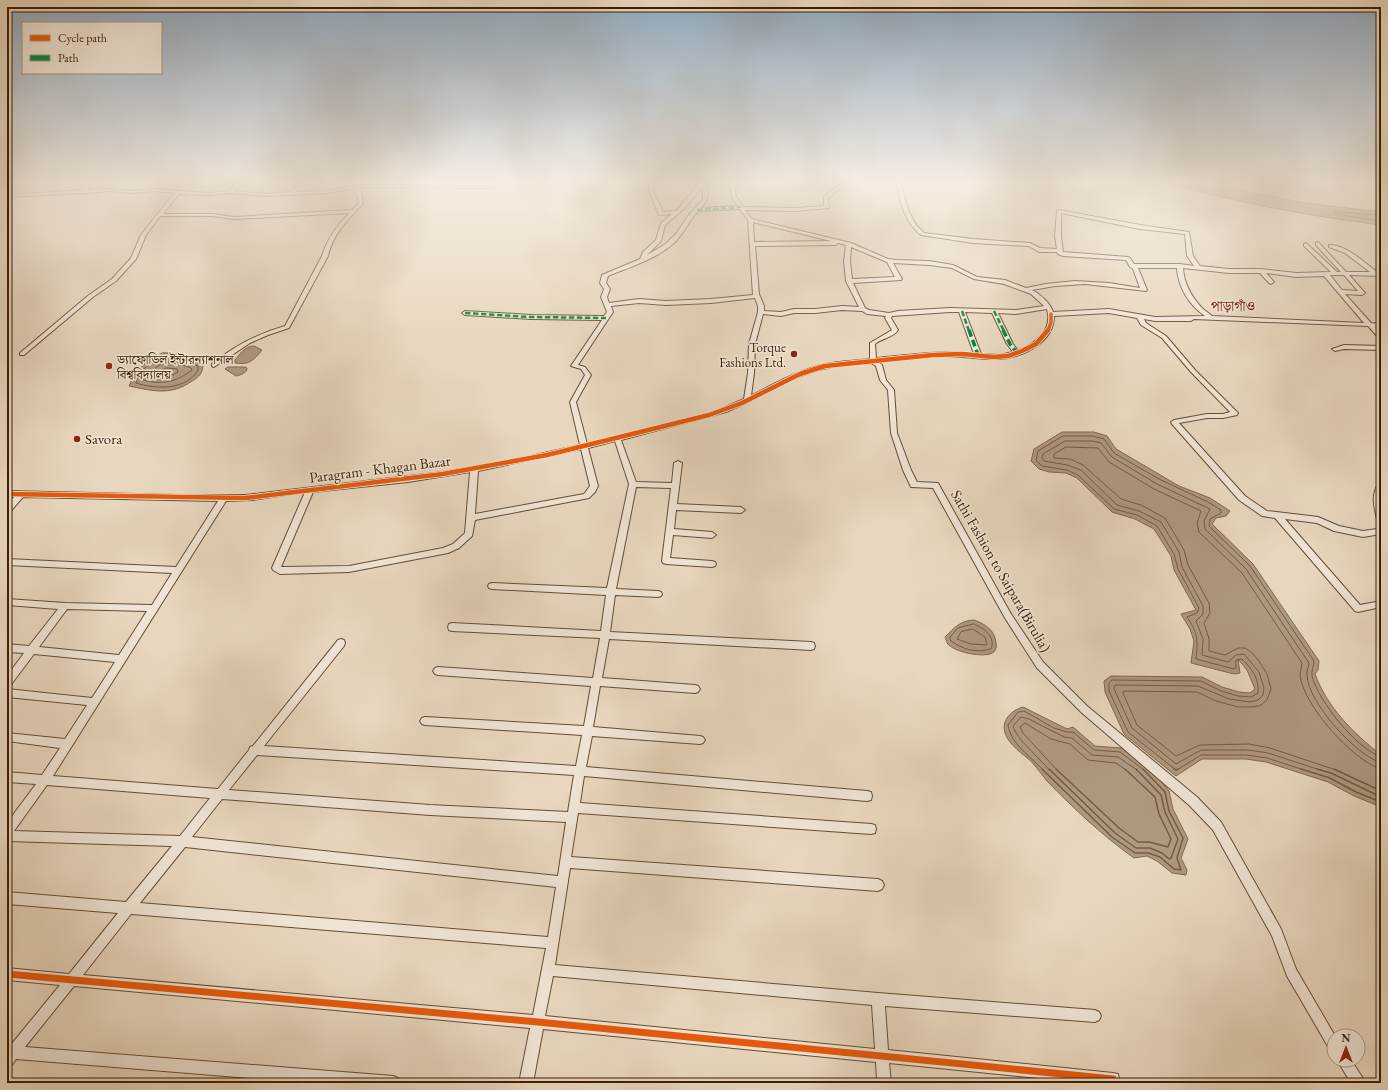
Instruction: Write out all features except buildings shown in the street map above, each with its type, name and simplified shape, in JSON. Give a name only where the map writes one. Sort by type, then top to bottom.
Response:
[{"type":"street","points":[[22,354],[91,296],[114,280],[133,259],[145,234]]},
{"type":"street","points":[[214,365],[243,343],[287,327],[313,280],[325,256],[328,244],[335,234]]},
{"type":"street","points":[[642,260],[645,253],[658,241],[660,234]]},
{"type":"street","points":[[471,518],[586,496],[592,490],[594,486],[590,467],[583,447],[574,402],[588,375],[583,368],[574,366],[610,312],[604,297],[607,289],[603,283],[605,275],[642,260],[665,247],[678,234]]},
{"type":"street","points":[[747,399],[751,373],[752,344],[762,312],[756,296],[751,234]]},
{"type":"street","points":[[806,234],[847,244],[889,260],[929,263],[953,267],[976,278],[1005,282],[1033,293],[1050,311]]},
{"type":"street","points":[[923,234],[973,241],[1030,245],[1039,250],[1060,251],[1063,254],[1128,259],[1138,272],[1138,279],[1144,290],[1086,283],[1056,284],[1027,290]]},
{"type":"street","points":[[1058,234],[1060,251]]},
{"type":"street","points":[[1187,234],[1190,256],[1198,268]]},
{"type":"street","points":[[752,244],[847,244]]},
{"type":"street","points":[[847,244],[849,281],[863,310]]},
{"type":"street","points":[[1318,244],[1362,293],[1341,292]]},
{"type":"street","points":[[1306,245],[1335,273]]},
{"type":"street","points":[[1331,246],[1347,252],[1378,273]]},
{"type":"street","points":[[849,281],[899,279],[889,260]]},
{"type":"street","points":[[1134,266],[1180,266],[1229,271],[1261,271],[1296,275],[1378,273]]},
{"type":"street","points":[[1180,266],[1182,286],[1194,302],[1210,318]]},
{"type":"street","points":[[1261,271],[1271,282]]},
{"type":"street","points":[[1326,274],[1354,308],[1381,337]]},
{"type":"street","points":[[607,305],[639,301],[666,303],[710,301],[756,296]]},
{"type":"street","points":[[762,312],[781,314],[794,311],[815,311],[842,308],[890,315],[940,310],[1109,312],[1165,319],[1210,318],[1378,325]]},
{"type":"street","points":[[962,311],[978,355]]},
{"type":"street","points":[[994,311],[1010,344],[1017,353]]},
{"type":"street","name":"Paragram - Khagan Bazar","points":[[7,494],[149,498],[239,498],[310,490],[354,487],[474,470],[583,447],[723,411],[775,385],[816,368],[835,364],[876,363],[946,354],[996,357],[1017,353],[1044,338],[1050,331],[1052,322],[1050,311]]},
{"type":"street","points":[[466,313],[531,317],[606,318]]},
{"type":"street","points":[[876,363],[872,344],[880,338],[891,334],[895,330],[888,318],[890,315]]},
{"type":"street","points":[[1140,316],[1143,324],[1164,337],[1193,371],[1235,413],[1223,416],[1207,416],[1174,422],[1242,498],[1266,514],[1318,520],[1337,529],[1363,534],[1379,532],[1381,529]]},
{"type":"street","points":[[1335,349],[1344,347],[1381,348]]},
{"type":"street","name":"Sathi Fashion to Saipara(Birulia)","points":[[876,363],[883,380],[891,390],[894,433],[914,485],[935,485],[1008,616],[1040,665],[1084,709],[1193,801],[1217,826],[1277,934],[1291,972],[1326,1032]]},
{"type":"street","points":[[526,1083],[553,943],[580,771],[606,635],[610,591],[633,484],[617,438]]},
{"type":"street","points":[[678,462],[666,561],[712,564]]},
{"type":"street","points":[[310,490],[276,568],[280,571],[349,569],[445,550],[456,546],[469,534],[474,470]]},
{"type":"street","points":[[633,484],[676,486]]},
{"type":"street","points":[[1381,486],[1378,489],[1377,508],[1381,519]]},
{"type":"street","points":[[7,510],[21,494]]},
{"type":"street","points":[[7,832],[45,780],[224,498]]},
{"type":"street","points":[[673,507],[741,510]]},
{"type":"street","points":[[1277,515],[1358,609],[1381,604]]},
{"type":"street","points":[[670,532],[712,535]]},
{"type":"street","points":[[7,562],[178,570]]},
{"type":"street","points":[[492,586],[658,594]]},
{"type":"street","points":[[7,602],[65,606],[154,608]]},
{"type":"street","points":[[7,684],[65,606]]},
{"type":"street","points":[[452,627],[811,646]]},
{"type":"street","points":[[9,1055],[71,980],[341,643]]},
{"type":"street","points":[[7,648],[122,659]]},
{"type":"street","points":[[438,671],[695,689]]},
{"type":"street","points":[[7,693],[94,702]]},
{"type":"street","points":[[426,721],[588,731],[700,740]]},
{"type":"street","points":[[7,737],[68,744]]},
{"type":"street","points":[[254,750],[580,771],[867,796]]},
{"type":"street","points":[[7,776],[219,795],[488,814],[573,813],[871,829]]},
{"type":"street","points":[[7,836],[183,841],[562,882]]},
{"type":"street","points":[[565,862],[878,884]]},
{"type":"street","points":[[7,898],[553,943]]},
{"type":"street","points":[[548,970],[878,999],[1095,1016]]},
{"type":"street","points":[[7,974],[538,1022],[1113,1079]]},
{"type":"street","points":[[878,999],[884,1083]]},
{"type":"street","points":[[9,1055],[393,1083]]},
{"type":"street","points":[[1349,1068],[1359,1083]]},
{"type":"water","points":[[254,346],[262,350],[256,357],[247,363],[235,363],[235,360],[243,351],[248,347]]},
{"type":"water","points":[[162,353],[178,354],[194,359],[203,364],[200,374],[197,378],[177,389],[154,391],[129,386],[142,366]]},
{"type":"water","points":[[228,367],[245,367],[247,370],[236,376],[225,369]]},
{"type":"water","points":[[1062,432],[1094,432],[1107,436],[1116,449],[1179,486],[1210,498],[1230,511],[1226,516],[1216,518],[1212,524],[1253,564],[1319,661],[1318,670],[1315,674],[1326,697],[1342,719],[1381,755],[1381,807],[1354,796],[1328,782],[1266,762],[1246,759],[1202,759],[1176,776],[1124,734],[1105,692],[1104,681],[1111,676],[1202,677],[1222,687],[1239,692],[1250,693],[1255,689],[1247,670],[1238,659],[1240,673],[1234,674],[1191,663],[1194,641],[1190,629],[1181,614],[1196,610],[1174,570],[1171,556],[1154,529],[1135,519],[1112,512],[1077,478],[1066,473],[1049,472],[1039,469],[1031,461],[1034,449]]},
{"type":"water","points":[[974,620],[982,623],[994,634],[996,649],[994,652],[984,655],[969,654],[950,646],[947,643],[945,637],[955,627],[961,623]]},
{"type":"water","points":[[1023,707],[1067,729],[1073,727],[1095,746],[1121,748],[1139,760],[1156,775],[1169,791],[1173,809],[1188,839],[1181,858],[1187,870],[1186,875],[1172,873],[1157,861],[1147,856],[1134,858],[1089,822],[1047,781],[1032,762],[1013,745],[1005,733],[1004,728],[1008,716],[1015,710]]},
{"type":"marked path","points":[[962,311],[978,355]]},
{"type":"marked path","points":[[994,311],[1010,344],[1017,353]]},
{"type":"marked path","points":[[465,313],[531,317],[606,318]]},
{"type":"cycle path","points":[[7,494],[245,498],[294,491],[408,479],[513,462],[582,447],[723,411],[742,403],[788,379],[812,369],[825,366],[912,356],[955,354],[993,357],[1008,356],[1029,348],[1041,340],[1049,329],[1051,314]]},
{"type":"cycle path","points":[[7,974],[538,1022],[1113,1079]]},
{"type":"place","name":"Torque Fashions Ltd.","points":[[794,354]]},
{"type":"place","name":"ড্যাফোডিল ইন্টারন্যাশনাল বিশ্ববিদ্যালয়","points":[[109,366]]},
{"type":"place","name":"Savora","points":[[77,439]]},
{"type":"district","name":"পাড়াগাঁও","points":[[1233,306]]}]
